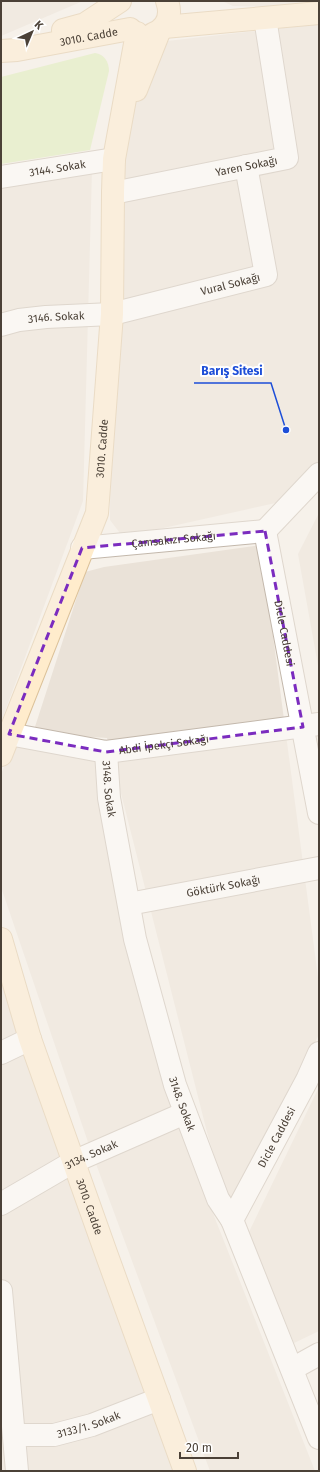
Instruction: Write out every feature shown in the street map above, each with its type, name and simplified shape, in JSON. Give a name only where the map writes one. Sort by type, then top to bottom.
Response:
[{"type":"street","name":"3010. Cadde","points":[[1,50],[85,24],[120,1]]},
{"type":"street","name":"3010. Cadde","points":[[125,1],[123,9],[125,23],[133,31],[144,35],[152,34],[166,12]]},
{"type":"street","name":"3010. Cadde","points":[[121,125],[166,12]]},
{"type":"street","points":[[166,12],[221,21],[319,13]]},
{"type":"street","name":"Yaren Sokağı","points":[[113,194],[287,158],[265,18]]},
{"type":"street","name":"3010. Cadde","points":[[1,50],[17,50],[133,31]]},
{"type":"street","name":"3010. Cadde","points":[[1,755],[97,513],[112,314],[114,159],[121,125],[133,31]]},
{"type":"street","name":"3144. Sokak","points":[[1,177],[114,159]]},
{"type":"street","name":"Vural Sokağı","points":[[112,314],[266,275],[246,166]]},
{"type":"street","name":"3146. Sokak","points":[[1,325],[19,320],[46,317],[112,314]]},
{"type":"street","points":[[265,531],[319,474]]},
{"type":"street","name":"Çamsakızı Sokağı","points":[[82,548],[265,531]]},
{"type":"street","name":"Dicle Caddesi","points":[[265,531],[311,725],[319,814]]},
{"type":"street","name":"Abdi İpekçi Sokağı","points":[[9,734],[106,752],[311,725]]},
{"type":"street","name":"3148. Sokak","points":[[106,752],[109,798],[135,939],[175,1084],[218,1199],[232,1220],[319,1438]]},
{"type":"street","name":"Göktürk Sokağı","points":[[129,904],[319,868]]},
{"type":"street","name":"3010. Cadde","points":[[1,944],[30,1039],[185,1471]]},
{"type":"street","points":[[1,1053],[30,1039]]},
{"type":"street","name":"Dicle Caddesi","points":[[232,1220],[307,1080],[319,1053]]},
{"type":"street","name":"3134. Sokak","points":[[1,1204],[74,1162],[185,1113]]},
{"type":"street","points":[[1,1291],[18,1471]]},
{"type":"street","points":[[292,1369],[319,1354]]},
{"type":"street","name":"3133/1. Sokak","points":[[14,1435],[54,1435],[92,1425],[159,1399]]},
{"type":"highlighted area","points":[[265,531],[303,727],[106,752],[9,734],[82,548]]},
{"type":"shaded area","points":[[1,1],[83,1],[1,36]]},
{"type":"shaded area","points":[[222,1],[319,1],[319,3],[286,7],[233,6]]},
{"type":"shaded area","points":[[319,24],[319,463],[280,502],[123,537],[110,520],[112,190],[123,127],[158,42]]},
{"type":"shaded area","points":[[92,169],[83,501],[1,722],[1,187]]},
{"type":"shaded area","points":[[319,513],[319,671],[298,554]]},
{"type":"shaded area","points":[[261,545],[319,985],[319,1034],[241,1200],[228,1201],[208,1136],[107,738],[33,733],[85,572],[104,567]]},
{"type":"shaded area","points":[[13,747],[93,750],[193,1163],[315,1471],[210,1471],[89,1145],[1,887],[1,774]]},
{"type":"shaded area","points":[[1,964],[188,1471],[1,1471]]},
{"type":"shaded area","points":[[319,1087],[319,1331],[294,1343],[248,1234]]},
{"type":"green space","points":[[95,53],[101,55],[105,59],[109,71],[90,150],[1,164],[1,77]]},
{"type":"place","name":"Barış Sitesi","points":[[286,430]]}]
